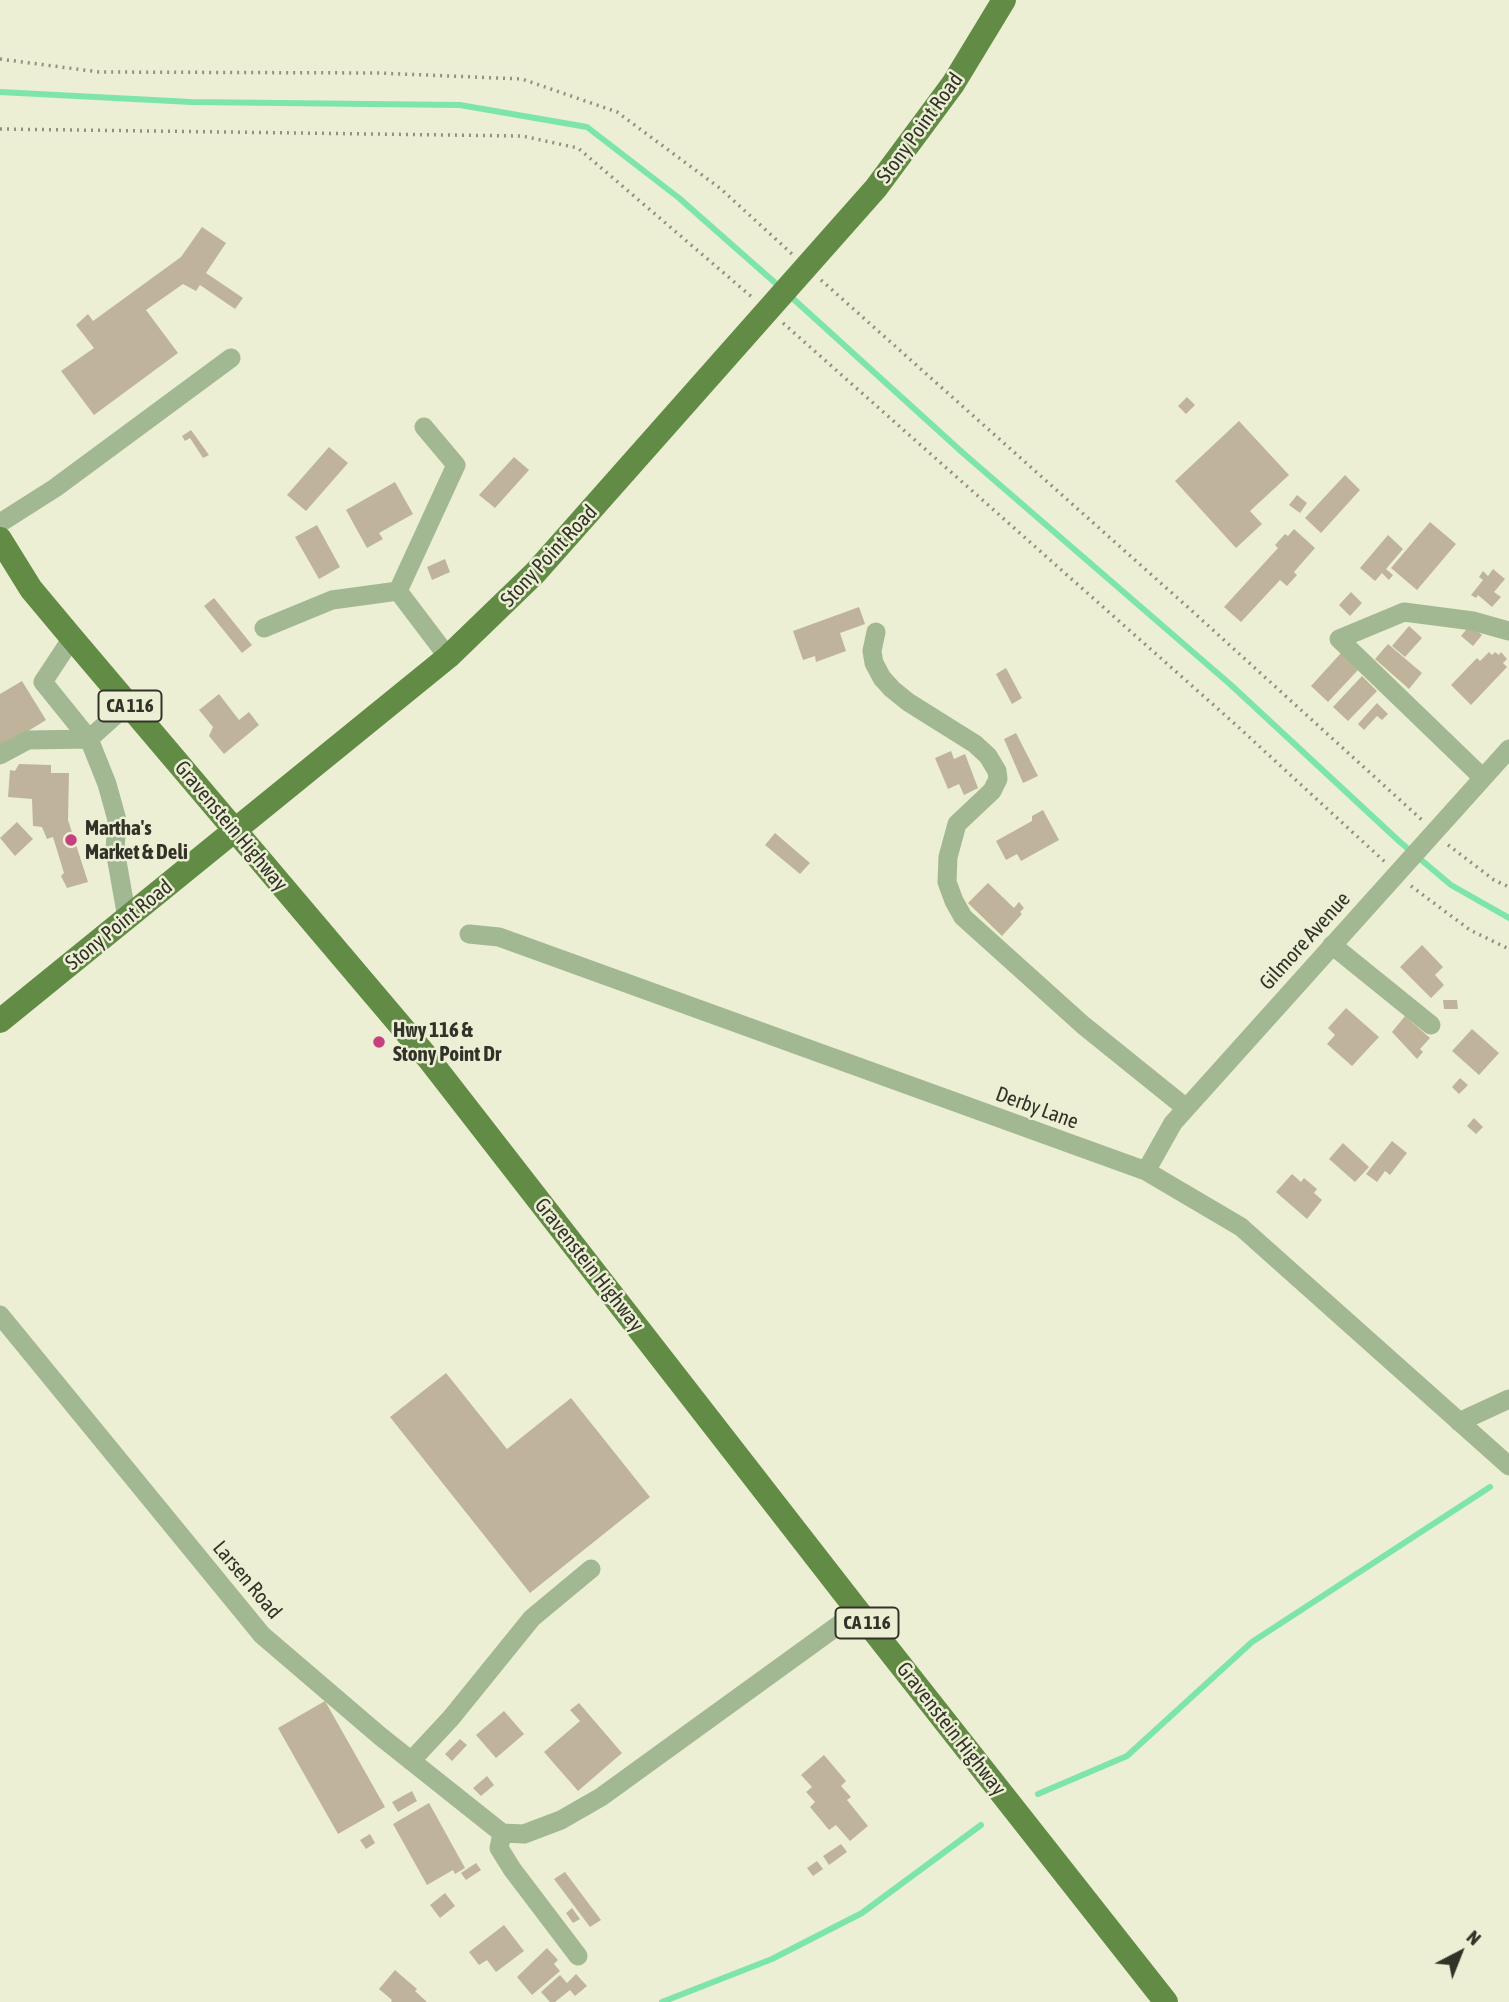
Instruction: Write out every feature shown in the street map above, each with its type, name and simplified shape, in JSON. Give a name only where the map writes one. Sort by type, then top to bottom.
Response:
[{"type":"main road","name":"Stony Point Road","points":[[0,1021],[448,657],[535,573],[843,226],[917,135],[953,84],[1004,0]]},
{"type":"main road","name":"Gravenstein Highway","points":[[0,539],[31,589],[437,1069],[1166,2002]]},
{"type":"street","points":[[0,523],[55,488],[231,358]]},
{"type":"street","points":[[398,591],[456,465],[424,427]]},
{"type":"street","points":[[398,591],[448,657]]},
{"type":"street","points":[[264,628],[332,600],[398,591]]},
{"type":"street","points":[[1483,778],[1339,639],[1404,612],[1473,621],[1509,631]]},
{"type":"street","points":[[876,632],[872,651],[874,663],[892,689],[975,744],[988,756],[997,771],[998,779],[992,791],[957,824],[948,857],[947,882],[963,918],[1083,1025],[1186,1108]]},
{"type":"street","points":[[72,638],[43,682],[89,739],[107,784],[117,820],[115,850],[127,918]]},
{"type":"street","points":[[0,755],[28,740],[89,739],[128,704]]},
{"type":"street","name":"Gilmore Avenue","points":[[1146,1171],[1173,1123],[1509,749]]},
{"type":"street","name":"Derby Lane","points":[[469,934],[499,937],[1146,1171],[1241,1227],[1509,1466]]},
{"type":"street","points":[[1332,945],[1430,1025]]},
{"type":"street","name":"Larsen Road","points":[[0,1315],[262,1635],[411,1761],[502,1833]]},
{"type":"street","points":[[1460,1422],[1509,1399]]},
{"type":"street","points":[[411,1761],[451,1718],[532,1618],[591,1569]]},
{"type":"street","points":[[578,1956],[512,1869],[499,1847],[502,1833],[524,1834],[561,1820],[601,1797],[858,1611]]},
{"type":"path","points":[[0,59],[99,72],[378,73],[522,79],[617,111],[721,189],[799,260]]},
{"type":"path","points":[[0,129],[522,136],[578,148],[754,299]]},
{"type":"path","points":[[818,277],[1420,818],[1429,838],[1509,887]]},
{"type":"path","points":[[774,315],[1399,870],[1470,930],[1509,949]]},
{"type":"building","points":[[202,227],[226,243],[206,273],[243,298],[235,309],[200,285],[196,291],[183,284],[146,310],[178,353],[94,415],[61,371],[94,348],[76,325],[88,314],[93,321],[181,257]]},
{"type":"building","points":[[1187,397],[1195,405],[1186,414],[1178,406]]},
{"type":"building","points":[[1239,421],[1289,475],[1250,511],[1262,524],[1236,548],[1175,481]]},
{"type":"building","points":[[191,430],[209,455],[203,458],[190,438],[185,441],[182,436]]},
{"type":"building","points":[[329,447],[348,463],[306,511],[287,495]]},
{"type":"building","points":[[514,457],[529,470],[495,508],[479,495]]},
{"type":"building","points":[[1345,475],[1360,490],[1321,533],[1305,518]]},
{"type":"building","points":[[395,482],[413,514],[379,533],[383,539],[367,548],[346,510]]},
{"type":"building","points":[[1297,495],[1307,503],[1300,513],[1289,505]]},
{"type":"building","points":[[1430,522],[1456,544],[1417,590],[1391,568]]},
{"type":"building","points":[[317,525],[340,567],[319,579],[295,537]]},
{"type":"building","points":[[1294,529],[1315,548],[1294,572],[1297,575],[1287,586],[1280,580],[1241,622],[1224,607],[1278,548],[1275,545]]},
{"type":"building","points":[[1388,535],[1403,549],[1386,569],[1393,575],[1389,580],[1382,573],[1375,581],[1360,568]]},
{"type":"building","points":[[445,559],[450,572],[432,580],[427,567]]},
{"type":"building","points":[[1493,569],[1505,579],[1494,592],[1501,597],[1492,607],[1478,595],[1476,598],[1471,595],[1483,580],[1479,577],[1483,571],[1488,576]]},
{"type":"building","points":[[1351,592],[1362,603],[1350,616],[1339,605]]},
{"type":"building","points":[[214,598],[252,645],[242,653],[204,606]]},
{"type":"building","points":[[859,607],[865,624],[840,633],[846,651],[816,662],[815,656],[803,660],[793,631]]},
{"type":"building","points":[[1470,625],[1482,635],[1473,646],[1461,636]]},
{"type":"building","points":[[1409,626],[1422,638],[1405,657],[1392,646]]},
{"type":"building","points":[[1388,644],[1422,673],[1409,689],[1375,659]]},
{"type":"building","points":[[1489,652],[1499,655],[1501,652],[1507,659],[1503,663],[1507,667],[1471,705],[1451,685],[1477,658],[1480,661]]},
{"type":"building","points":[[1341,653],[1359,669],[1328,702],[1311,686]]},
{"type":"building","points":[[1006,668],[1022,698],[1012,704],[996,674]]},
{"type":"building","points":[[1362,676],[1377,691],[1348,721],[1333,707]]},
{"type":"building","points":[[22,681],[46,720],[0,746],[0,694]]},
{"type":"building","points":[[219,694],[239,720],[249,712],[259,725],[224,754],[209,736],[213,727],[199,710]]},
{"type":"building","points":[[1377,703],[1388,714],[1382,720],[1377,716],[1364,730],[1358,724]]},
{"type":"building","points":[[1016,733],[1038,776],[1023,783],[1004,739]]},
{"type":"building","points":[[951,751],[954,759],[965,754],[978,788],[964,795],[959,784],[948,789],[935,758]]},
{"type":"building","points":[[19,764],[51,765],[51,773],[69,773],[68,820],[88,882],[67,888],[61,876],[64,873],[53,837],[47,839],[42,827],[33,826],[32,799],[8,797],[10,770],[15,771]]},
{"type":"building","points":[[1043,810],[1059,840],[1021,861],[1017,854],[1006,860],[996,841],[1032,821],[1032,816]]},
{"type":"building","points":[[17,822],[33,839],[15,856],[0,838]]},
{"type":"building","points":[[775,833],[810,863],[800,874],[765,845]]},
{"type":"building","points":[[988,883],[1014,908],[1019,902],[1024,908],[1020,912],[1022,914],[1002,936],[968,903]]},
{"type":"building","points":[[1422,945],[1443,967],[1435,975],[1444,985],[1431,998],[1400,967]]},
{"type":"building","points":[[1443,1000],[1457,1000],[1458,1009],[1444,1009]]},
{"type":"building","points":[[1346,1008],[1379,1037],[1352,1066],[1327,1044],[1335,1035],[1328,1028]]},
{"type":"building","points":[[1405,1016],[1430,1038],[1420,1049],[1423,1052],[1417,1059],[1392,1032]]},
{"type":"building","points":[[1472,1029],[1499,1053],[1479,1075],[1452,1051]]},
{"type":"building","points":[[1460,1078],[1468,1085],[1459,1094],[1452,1087]]},
{"type":"building","points":[[1474,1118],[1483,1127],[1476,1134],[1467,1126]]},
{"type":"building","points":[[1392,1141],[1407,1153],[1390,1175],[1385,1171],[1377,1182],[1366,1174]]},
{"type":"building","points":[[1343,1143],[1369,1167],[1355,1182],[1329,1159]]},
{"type":"building","points":[[1292,1174],[1301,1182],[1304,1178],[1317,1189],[1314,1193],[1322,1200],[1307,1219],[1276,1192]]},
{"type":"building","points":[[446,1373],[507,1449],[571,1398],[650,1497],[530,1593],[390,1417]]},
{"type":"building","points":[[325,1701],[385,1807],[338,1834],[278,1728]]},
{"type":"building","points":[[579,1703],[622,1753],[578,1791],[544,1752],[580,1721],[570,1710]]},
{"type":"building","points":[[504,1711],[524,1734],[496,1758],[476,1735]]},
{"type":"building","points":[[460,1739],[467,1745],[452,1761],[445,1754]]},
{"type":"building","points":[[824,1755],[846,1781],[841,1786],[851,1797],[847,1800],[868,1826],[850,1841],[836,1825],[829,1830],[810,1807],[815,1802],[806,1792],[812,1787],[801,1775]]},
{"type":"building","points":[[487,1776],[494,1785],[481,1796],[473,1788]]},
{"type":"building","points":[[412,1791],[417,1801],[398,1812],[392,1802]]},
{"type":"building","points":[[429,1803],[465,1868],[455,1874],[453,1870],[427,1885],[393,1824]]},
{"type":"building","points":[[370,1834],[375,1843],[366,1849],[360,1840]]},
{"type":"building","points":[[841,1844],[847,1852],[829,1865],[823,1856]]},
{"type":"building","points":[[817,1861],[823,1869],[813,1876],[807,1868]]},
{"type":"building","points":[[476,1863],[481,1870],[466,1880],[461,1873]]},
{"type":"building","points":[[565,1872],[601,1920],[590,1927],[554,1879]]},
{"type":"building","points":[[445,1893],[455,1906],[440,1918],[430,1905]]},
{"type":"building","points":[[572,1908],[580,1919],[573,1923],[566,1913]]},
{"type":"building","points":[[504,1925],[524,1951],[496,1972],[487,1960],[479,1965],[469,1952]]},
{"type":"building","points":[[547,1948],[558,1960],[554,1964],[560,1971],[532,1995],[517,1977]]},
{"type":"building","points":[[395,1970],[417,1989],[415,1991],[427,2002],[391,2002],[379,1989]]},
{"type":"building","points":[[576,1974],[587,1986],[575,1996],[570,1990],[555,2002],[550,2002],[541,1992],[560,1975],[567,1983]]},
{"type":"waterway","points":[[0,92],[191,102],[460,105],[587,127],[679,198],[781,288]]},
{"type":"waterway","points":[[789,295],[963,453],[1231,685],[1400,842],[1451,885],[1509,918]]},
{"type":"waterway","points":[[1038,1794],[1127,1756],[1252,1642],[1490,1487]]},
{"type":"waterway","points":[[662,2002],[772,1959],[862,1913],[981,1825]]},
{"type":"place","name":"Martha's Market & Deli","points":[[71,840]]},
{"type":"place","name":"Hwy 116 & Stony Point Dr","points":[[379,1042]]}]
